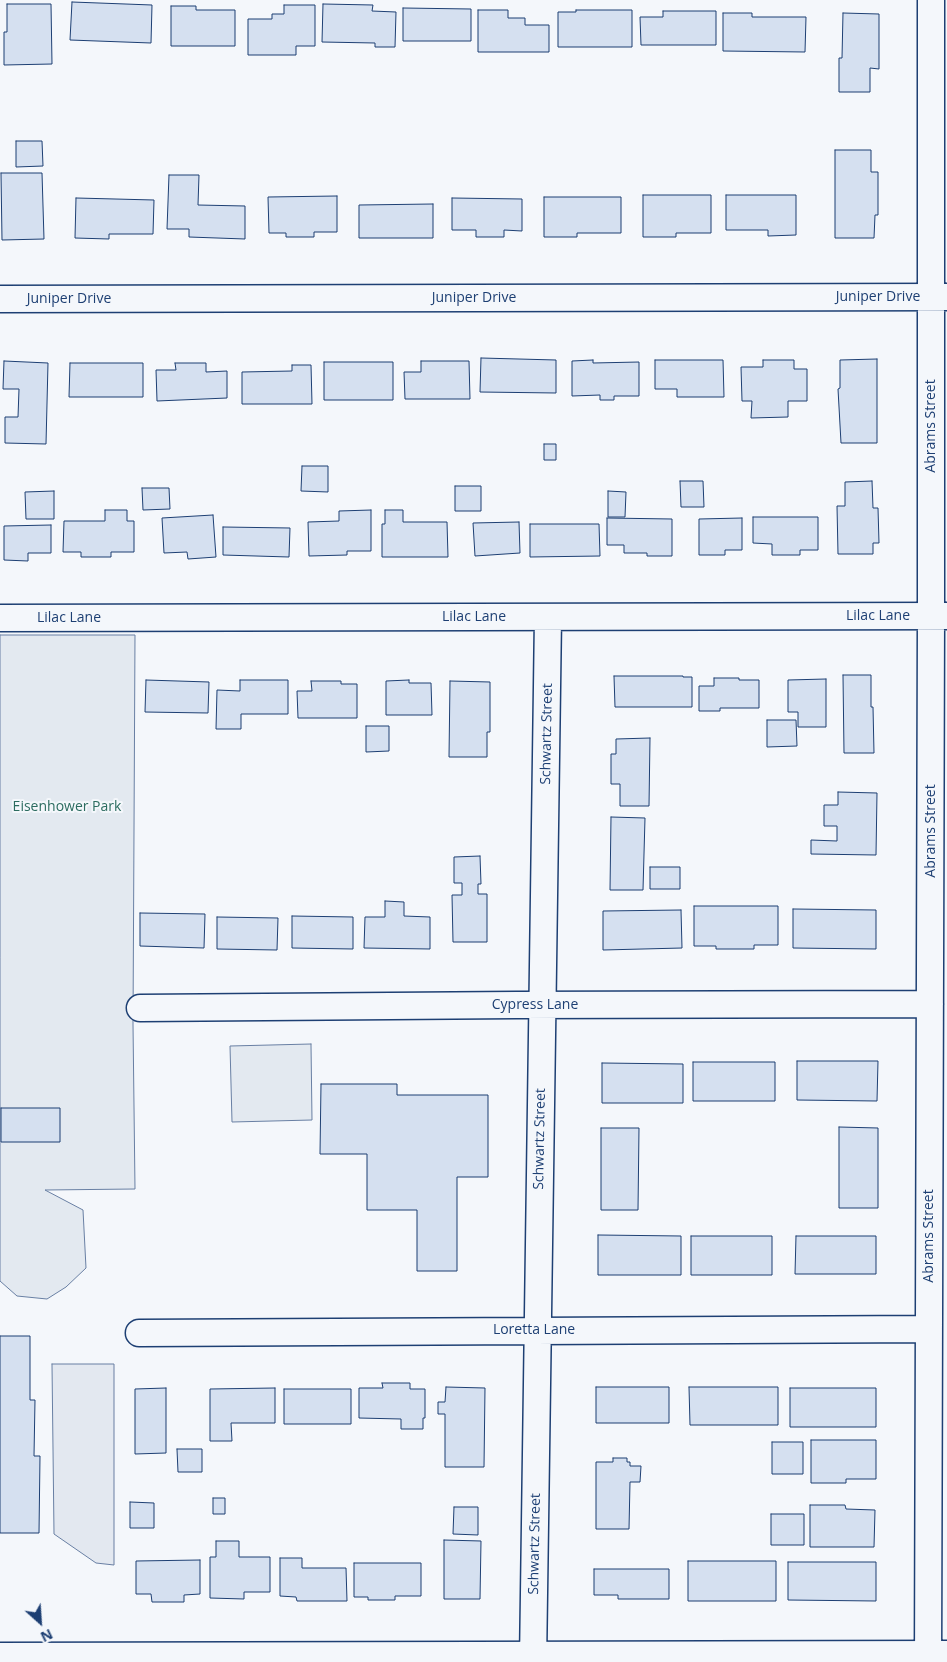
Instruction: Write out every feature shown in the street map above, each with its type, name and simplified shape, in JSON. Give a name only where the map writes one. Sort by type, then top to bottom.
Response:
[{"type":"street","name":"Abrams Street","points":[[931,0],[939,297],[939,616],[930,1004],[929,1329],[934,1657]]},
{"type":"street","name":"Juniper Drive","points":[[0,299],[939,297]]},
{"type":"street","name":"Lilac Lane","points":[[0,618],[939,616]]},
{"type":"street","name":"Schwartz Street","points":[[533,1659],[548,617]]},
{"type":"street","name":"Cypress Lane","points":[[140,1008],[930,1004]]},
{"type":"street","name":"Loretta Lane","points":[[139,1333],[929,1329]]},
{"type":"street","points":[[0,1656],[533,1659],[934,1657]]},
{"type":"green space","name":"Eisenhower Park","points":[[0,635],[135,635],[133,1024],[135,1189],[45,1190],[83,1210],[86,1268],[66,1287],[47,1299],[17,1296],[0,1281]]},
{"type":"green space","points":[[311,1044],[312,1120],[232,1122],[230,1046]]},
{"type":"shaded area","points":[[52,1364],[114,1364],[114,1565],[96,1563],[54,1534]]},
{"type":"building","points":[[72,2],[152,5],[151,43],[70,40]]},
{"type":"building","points":[[7,4],[51,4],[52,64],[4,65],[4,32],[7,32]]},
{"type":"building","points":[[323,4],[373,5],[372,11],[396,12],[395,47],[375,47],[375,43],[322,42]]},
{"type":"building","points":[[284,5],[315,5],[315,46],[296,46],[296,55],[248,55],[248,19],[272,19],[272,14],[284,14]]},
{"type":"building","points":[[171,6],[196,6],[196,10],[235,10],[235,46],[171,46]]},
{"type":"building","points":[[403,8],[471,9],[471,41],[403,41]]},
{"type":"building","points":[[478,10],[508,10],[508,18],[525,18],[525,25],[549,25],[549,52],[478,52]]},
{"type":"building","points":[[576,10],[632,10],[632,47],[558,47],[558,12],[576,12]]},
{"type":"building","points":[[663,11],[716,11],[716,45],[641,45],[640,17],[663,17]]},
{"type":"building","points":[[723,13],[752,13],[752,17],[806,17],[805,52],[723,51]]},
{"type":"building","points":[[843,13],[879,14],[879,69],[870,68],[870,92],[839,92],[839,58],[842,58]]},
{"type":"building","points":[[16,141],[42,141],[43,166],[16,167]]},
{"type":"building","points":[[835,150],[871,150],[871,172],[878,172],[878,215],[875,215],[874,238],[835,238]]},
{"type":"building","points":[[1,173],[42,173],[44,239],[2,240]]},
{"type":"building","points":[[169,175],[199,175],[198,205],[245,206],[245,239],[189,237],[189,229],[167,229]]},
{"type":"building","points":[[643,195],[711,195],[711,233],[676,233],[676,237],[643,237]]},
{"type":"building","points":[[726,195],[796,195],[796,235],[768,236],[768,230],[726,230]]},
{"type":"building","points":[[337,196],[337,232],[314,232],[314,237],[286,237],[286,233],[269,233],[268,197]]},
{"type":"building","points":[[544,197],[621,197],[621,233],[577,233],[577,237],[544,237]]},
{"type":"building","points":[[76,198],[154,200],[153,234],[109,234],[109,239],[75,238]]},
{"type":"building","points":[[452,198],[522,199],[522,231],[504,230],[504,237],[476,237],[476,230],[452,230]]},
{"type":"building","points":[[433,204],[433,238],[359,238],[359,205]]},
{"type":"building","points":[[481,358],[556,360],[556,393],[480,392]]},
{"type":"building","points":[[877,359],[877,443],[841,443],[838,389],[840,388],[840,360]]},
{"type":"building","points":[[593,360],[593,363],[639,362],[639,396],[614,396],[614,400],[600,400],[600,395],[572,396],[572,361]]},
{"type":"building","points":[[655,360],[723,360],[724,397],[677,397],[677,389],[655,389]]},
{"type":"building","points":[[763,360],[794,360],[794,369],[807,369],[807,401],[788,401],[788,417],[751,418],[752,401],[742,401],[741,367],[763,367]]},
{"type":"building","points":[[4,361],[48,363],[46,444],[5,443],[5,417],[18,417],[19,389],[3,389]]},
{"type":"building","points":[[421,361],[469,361],[470,399],[405,399],[404,372],[421,372]]},
{"type":"building","points":[[324,362],[393,362],[393,400],[324,400]]},
{"type":"building","points":[[70,363],[143,363],[143,397],[69,397]]},
{"type":"building","points":[[175,363],[206,363],[206,372],[227,371],[227,398],[157,401],[156,370],[176,370]]},
{"type":"building","points":[[292,365],[311,365],[312,404],[242,404],[242,372],[292,371]]},
{"type":"building","points":[[544,444],[556,444],[556,460],[544,460]]},
{"type":"building","points":[[302,466],[328,466],[328,492],[301,491]]},
{"type":"building","points":[[680,481],[703,481],[704,507],[681,507]]},
{"type":"building","points":[[872,481],[873,508],[878,508],[879,543],[873,543],[873,554],[838,554],[837,506],[845,506],[845,482]]},
{"type":"building","points":[[455,486],[481,486],[481,511],[455,511]]},
{"type":"building","points":[[142,488],[169,488],[170,509],[143,510]]},
{"type":"building","points":[[54,491],[54,519],[26,519],[25,492]]},
{"type":"building","points":[[608,491],[626,492],[625,517],[608,517]]},
{"type":"building","points":[[105,510],[127,510],[127,521],[134,521],[134,552],[111,552],[111,557],[81,557],[81,552],[63,552],[64,521],[105,521]]},
{"type":"building","points":[[371,510],[371,551],[347,551],[347,555],[309,556],[308,522],[339,521],[339,511]]},
{"type":"building","points":[[385,510],[403,510],[403,522],[447,522],[448,557],[382,557],[382,524],[385,524]]},
{"type":"building","points":[[213,515],[216,557],[188,559],[187,552],[164,553],[162,518]]},
{"type":"building","points":[[753,517],[818,517],[818,550],[800,550],[800,555],[772,555],[772,544],[753,543]]},
{"type":"building","points":[[607,518],[672,519],[672,556],[647,556],[647,553],[624,553],[624,545],[607,545]]},
{"type":"building","points":[[742,518],[742,550],[725,550],[725,555],[699,555],[699,519]]},
{"type":"building","points":[[519,522],[520,553],[475,556],[473,523]]},
{"type":"building","points":[[530,524],[599,524],[600,556],[530,557]]},
{"type":"building","points":[[51,525],[51,553],[28,553],[28,561],[4,560],[4,526]]},
{"type":"building","points":[[223,527],[290,528],[289,557],[223,555]]},
{"type":"building","points":[[843,675],[871,675],[874,753],[844,753]]},
{"type":"building","points":[[614,676],[692,677],[692,707],[615,707]]},
{"type":"building","points":[[714,678],[759,680],[759,708],[720,708],[720,711],[699,711],[699,686],[714,686]]},
{"type":"building","points":[[826,679],[826,727],[798,727],[798,712],[788,712],[788,680]]},
{"type":"building","points":[[146,680],[209,682],[208,713],[145,712]]},
{"type":"building","points":[[240,680],[288,680],[288,714],[241,714],[241,729],[216,729],[217,690],[240,691]]},
{"type":"building","points":[[409,680],[409,683],[431,683],[432,715],[386,715],[386,681]]},
{"type":"building","points":[[311,681],[341,681],[341,684],[357,684],[357,718],[298,718],[297,691],[312,691]]},
{"type":"building","points":[[450,681],[490,682],[490,732],[487,732],[487,757],[449,757]]},
{"type":"building","points":[[767,720],[796,720],[797,746],[767,747]]},
{"type":"building","points":[[366,726],[389,726],[389,751],[366,752]]},
{"type":"building","points":[[650,738],[649,806],[620,806],[620,784],[611,784],[611,754],[616,754],[616,739]]},
{"type":"building","points":[[838,792],[877,793],[876,855],[811,854],[811,840],[837,841],[837,826],[824,826],[824,805],[838,805]]},
{"type":"building","points":[[611,817],[645,818],[643,890],[610,890]]},
{"type":"building","points":[[480,856],[481,884],[478,884],[478,894],[487,894],[487,942],[453,942],[452,895],[462,895],[462,883],[454,883],[454,857]]},
{"type":"building","points":[[650,867],[680,867],[680,889],[650,889]]},
{"type":"building","points":[[385,901],[404,902],[404,916],[430,917],[430,949],[364,948],[365,917],[385,917]]},
{"type":"building","points":[[694,906],[778,906],[778,945],[754,945],[754,949],[716,949],[716,946],[694,946]]},
{"type":"building","points":[[793,909],[876,910],[876,949],[793,948]]},
{"type":"building","points":[[681,910],[682,948],[603,950],[603,911]]},
{"type":"building","points":[[140,913],[205,914],[204,948],[140,946]]},
{"type":"building","points":[[292,916],[353,917],[353,949],[292,948]]},
{"type":"building","points":[[217,917],[278,918],[277,950],[217,949]]},
{"type":"building","points":[[797,1061],[878,1061],[877,1101],[797,1100]]},
{"type":"building","points":[[693,1062],[775,1062],[775,1101],[693,1101]]},
{"type":"building","points":[[602,1063],[683,1064],[683,1103],[602,1103]]},
{"type":"building","points":[[321,1084],[397,1084],[397,1095],[488,1095],[488,1177],[457,1177],[457,1271],[417,1271],[417,1210],[367,1210],[367,1154],[320,1154]]},
{"type":"building","points":[[1,1108],[60,1108],[60,1142],[1,1142]]},
{"type":"building","points":[[839,1127],[878,1128],[878,1208],[839,1208]]},
{"type":"building","points":[[601,1128],[639,1128],[638,1210],[601,1210]]},
{"type":"building","points":[[598,1235],[681,1236],[681,1275],[598,1275]]},
{"type":"building","points":[[691,1236],[772,1236],[772,1275],[691,1275]]},
{"type":"building","points":[[796,1236],[876,1236],[876,1274],[795,1274]]},
{"type":"building","points":[[0,1336],[30,1336],[30,1400],[35,1400],[34,1456],[40,1456],[39,1533],[0,1533]]},
{"type":"building","points":[[382,1383],[410,1383],[410,1389],[425,1389],[423,1429],[401,1429],[401,1419],[359,1418],[359,1388],[383,1388]]},
{"type":"building","points":[[446,1387],[485,1388],[484,1467],[445,1467],[445,1414],[438,1414],[438,1402],[445,1402]]},
{"type":"building","points":[[596,1387],[669,1387],[669,1423],[596,1423]]},
{"type":"building","points":[[689,1387],[778,1387],[778,1425],[690,1425]]},
{"type":"building","points":[[166,1388],[166,1453],[135,1454],[135,1389]]},
{"type":"building","points":[[275,1388],[275,1423],[231,1423],[232,1441],[210,1441],[210,1389]]},
{"type":"building","points":[[790,1388],[876,1388],[876,1427],[790,1427]]},
{"type":"building","points":[[284,1389],[351,1389],[351,1424],[284,1424]]},
{"type":"building","points":[[811,1440],[876,1440],[876,1479],[846,1479],[846,1483],[811,1483]]},
{"type":"building","points":[[772,1442],[803,1442],[803,1474],[772,1474]]},
{"type":"building","points":[[177,1449],[202,1449],[202,1472],[178,1472]]},
{"type":"building","points":[[613,1458],[627,1458],[630,1466],[641,1466],[640,1482],[630,1482],[629,1529],[596,1529],[596,1462],[613,1462]]},
{"type":"building","points":[[213,1498],[225,1498],[225,1514],[213,1514]]},
{"type":"building","points":[[130,1502],[154,1503],[154,1528],[130,1528]]},
{"type":"building","points":[[810,1505],[845,1505],[846,1509],[875,1510],[874,1547],[810,1547]]},
{"type":"building","points":[[454,1507],[478,1507],[478,1535],[453,1534]]},
{"type":"building","points":[[771,1514],[804,1514],[804,1545],[771,1545]]},
{"type":"building","points":[[444,1540],[481,1541],[480,1599],[444,1599]]},
{"type":"building","points":[[216,1541],[239,1541],[239,1557],[270,1557],[270,1592],[244,1592],[244,1599],[210,1598],[210,1557],[216,1557]]},
{"type":"building","points":[[280,1558],[302,1558],[302,1568],[346,1568],[347,1601],[297,1601],[296,1597],[280,1596]]},
{"type":"building","points":[[200,1560],[200,1594],[184,1595],[184,1602],[152,1602],[151,1594],[136,1594],[136,1561]]},
{"type":"building","points":[[688,1561],[776,1561],[776,1601],[688,1601]]},
{"type":"building","points":[[788,1562],[876,1562],[876,1601],[788,1600]]},
{"type":"building","points":[[354,1563],[421,1563],[421,1596],[395,1596],[395,1600],[368,1600],[368,1597],[354,1597]]},
{"type":"building","points":[[594,1569],[669,1569],[669,1599],[618,1599],[618,1595],[594,1595]]}]
